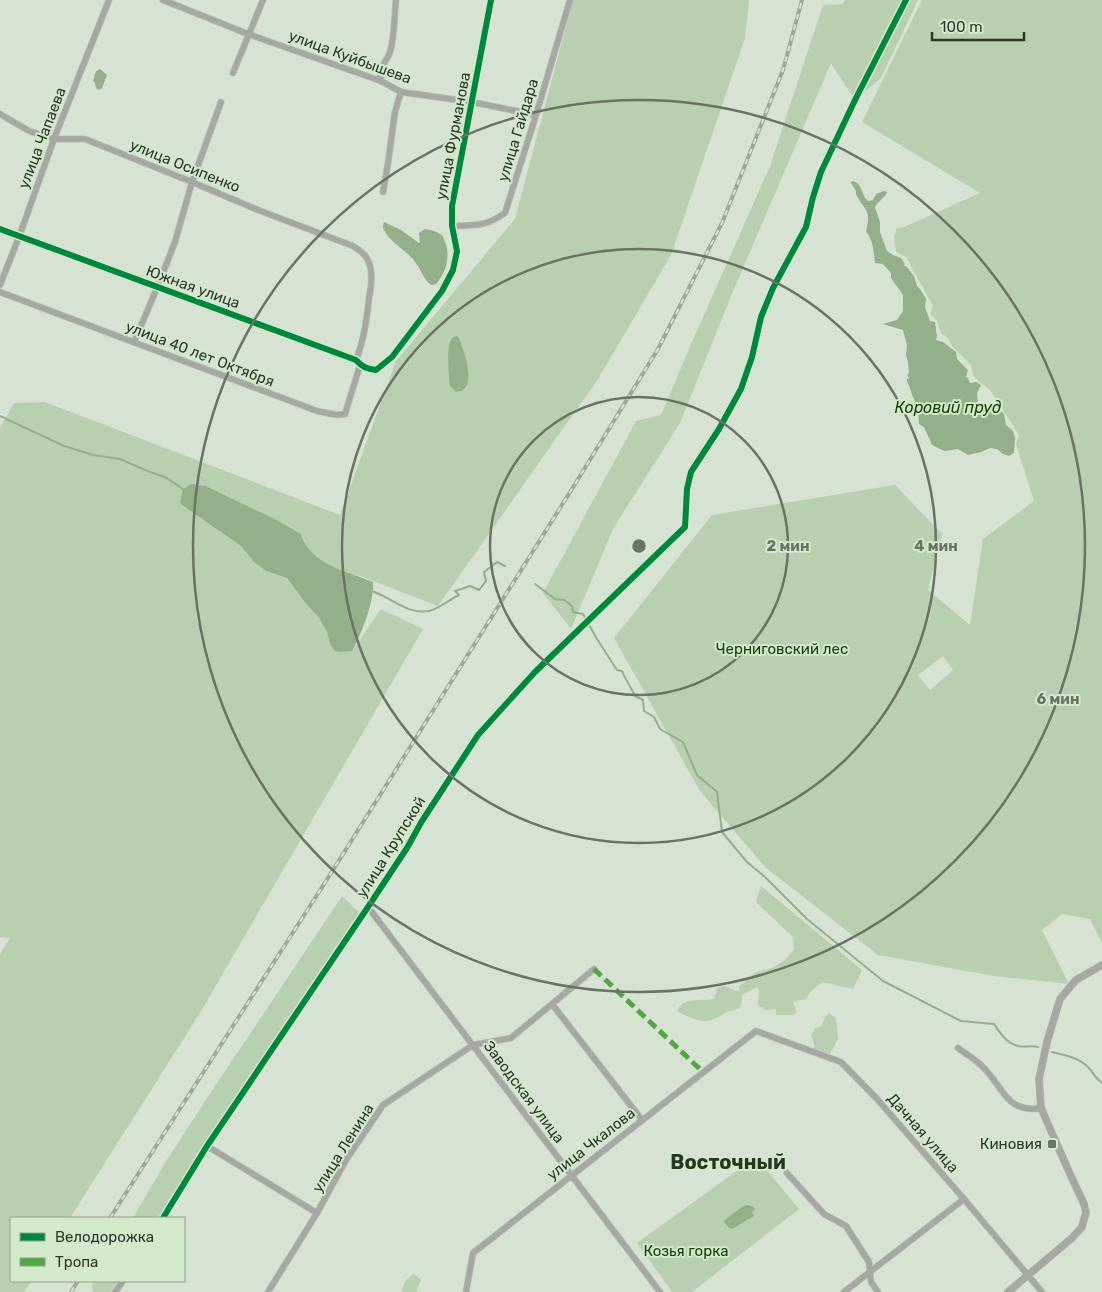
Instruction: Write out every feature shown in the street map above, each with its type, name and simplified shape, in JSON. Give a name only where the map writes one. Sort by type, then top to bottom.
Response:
[{"type":"street","name":"улица Чапаева","points":[[0,285],[109,0]]},
{"type":"street","name":"улица Куйбышева","points":[[163,0],[248,34],[381,81],[401,92],[472,102],[536,115]]},
{"type":"street","points":[[232,73],[263,0]]},
{"type":"street","points":[[381,81],[379,72],[390,53],[396,0]]},
{"type":"street","name":"улица Фурманова","points":[[376,370],[392,357],[442,291],[453,270],[457,251],[452,226],[452,206],[491,0]]},
{"type":"street","name":"улица Гайдара","points":[[452,226],[484,224],[505,213],[570,0]]},
{"type":"street","name":"улица Крупской","points":[[164,1217],[207,1146],[407,848],[422,821],[478,735],[536,672],[685,527],[690,472],[719,429],[741,389],[752,357],[761,317],[773,288],[806,227],[821,172],[906,0]]},
{"type":"street","points":[[383,192],[394,112],[401,92]]},
{"type":"street","points":[[134,342],[175,242],[192,182],[221,102]]},
{"type":"street","name":"улица Осипенко","points":[[0,114],[29,131],[54,140],[85,139],[360,250],[368,260],[371,272],[366,327],[358,362]]},
{"type":"street","name":"Южная улица","points":[[0,229],[358,362],[366,369],[376,370]]},
{"type":"street","name":"улица 40 лет Октября","points":[[0,292],[317,411],[337,416],[345,414],[358,362]]},
{"type":"street","name":"Заводская улица","points":[[368,907],[660,1292]]},
{"type":"street","points":[[1008,1292],[1072,1238],[1082,1227],[1086,1213],[1084,1204],[1041,1108],[1039,1080],[1047,1042],[1060,999],[1076,980],[1102,966]]},
{"type":"street","name":"улица Ленина","points":[[268,1292],[317,1213],[346,1160],[383,1105],[473,1045],[511,1038],[594,970]]},
{"type":"street","points":[[552,1004],[642,1120]]},
{"type":"street","name":"улица Чкалова","points":[[466,1292],[473,1253],[756,1031]]},
{"type":"street","name":"Дачная улица","points":[[756,1031],[841,1062],[878,1100],[1042,1292]]},
{"type":"street","points":[[958,1048],[983,1067],[1006,1097],[1018,1107],[1041,1108]]},
{"type":"street","points":[[207,1146],[317,1213]]},
{"type":"street","points":[[787,1173],[824,1214],[846,1226],[869,1262],[872,1282],[878,1292]]},
{"type":"street","points":[[844,1292],[964,1199]]},
{"type":"green space","points":[[573,0],[749,0],[745,38],[671,255],[598,379],[438,606],[329,564],[307,548],[301,534],[275,519],[206,486],[192,484],[182,505],[241,546],[254,562],[266,571],[287,578],[319,618],[327,632],[330,644],[340,652],[352,651],[381,609],[423,629],[200,1013],[71,1217],[10,1217],[10,1282],[30,1282],[24,1292],[0,1292],[0,954],[10,938],[0,937],[0,428],[14,403],[45,402],[340,515],[396,361],[515,219]]},
{"type":"green space","points":[[845,0],[918,0],[881,78],[855,100],[831,63],[731,296],[680,423],[613,529],[571,629],[543,593],[636,421],[661,415],[770,166],[823,5],[843,4]]},
{"type":"green space","name":"Черниговский лес","points":[[922,0],[1102,0],[1102,943],[1090,919],[1062,914],[1042,930],[1069,984],[994,976],[878,955],[766,868],[700,791],[614,638],[712,515],[895,485],[942,534],[928,590],[970,625],[983,539],[1034,501],[1016,444],[1019,435],[990,390],[973,375],[971,365],[952,346],[947,337],[941,333],[937,321],[930,313],[933,306],[906,257],[896,252],[894,237],[897,228],[904,227],[980,193],[862,122]],"holes":[[[943,656],[953,670],[930,690],[918,675]]]},
{"type":"green space","points":[[761,886],[862,970],[853,989],[823,982],[813,989],[806,999],[793,1002],[797,1012],[792,1015],[776,1015],[776,1009],[766,1010],[758,1005],[759,991],[757,987],[742,995],[740,1007],[717,1018],[703,1021],[697,1020],[677,1011],[683,1004],[693,1000],[714,999],[717,988],[727,987],[739,991],[739,986],[748,977],[757,972],[772,968],[785,960],[794,949],[793,937],[756,902]]},
{"type":"green space","points":[[342,896],[361,914],[161,1217],[134,1217],[165,1163]]},
{"type":"green space","points":[[829,1013],[836,1018],[838,1039],[830,1054],[814,1049],[811,1035],[815,1028],[821,1027]]},
{"type":"green space","name":"Козья горка","points":[[756,1157],[799,1209],[692,1292],[672,1292],[637,1243]]},
{"type":"green space","points":[[414,1274],[421,1280],[416,1292],[401,1292],[406,1280]]},
{"type":"green space","points":[[94,1282],[117,1282],[110,1292],[93,1292],[92,1285]]},
{"type":"water","points":[[100,69],[107,75],[102,88],[99,90],[93,81],[96,72]]},
{"type":"water","name":"Коровий пруд","points":[[853,181],[859,185],[868,201],[873,200],[876,194],[884,191],[887,192],[875,207],[880,222],[880,232],[887,251],[901,258],[905,264],[904,266],[914,276],[917,286],[926,299],[925,307],[930,321],[935,322],[936,340],[943,342],[956,352],[957,359],[968,370],[966,377],[970,383],[976,382],[981,385],[977,393],[978,403],[991,409],[998,407],[1004,414],[1006,425],[1013,431],[1015,438],[1014,453],[1009,456],[997,449],[990,448],[968,455],[958,449],[944,451],[932,445],[924,427],[919,424],[918,406],[914,403],[915,401],[907,382],[907,379],[910,378],[907,376],[909,372],[906,355],[907,345],[903,330],[883,324],[897,320],[903,311],[903,295],[891,278],[891,273],[883,264],[875,263],[872,242],[866,231],[868,214],[851,183]]},
{"type":"water","points":[[384,222],[401,230],[419,243],[419,233],[425,229],[437,232],[442,236],[446,244],[447,260],[445,270],[436,284],[431,285],[428,283],[412,258],[387,235],[383,228]]},
{"type":"water","points":[[457,336],[465,357],[468,379],[464,389],[456,392],[450,386],[448,356],[449,344],[453,337]]},
{"type":"water","points":[[192,484],[206,486],[275,519],[301,534],[305,544],[321,559],[342,570],[373,582],[372,599],[367,617],[352,651],[335,651],[319,618],[287,578],[266,571],[254,562],[241,546],[182,505],[180,502],[183,489]]},
{"type":"water","points":[[743,1206],[753,1206],[755,1210],[752,1212],[754,1216],[732,1229],[729,1228],[724,1222],[726,1219]]},
{"type":"waterway","points":[[0,416],[64,446],[93,455],[120,459],[167,478],[184,490]]},
{"type":"waterway","points":[[372,591],[410,610],[427,611],[435,609],[459,595],[455,591],[470,586],[479,590],[486,581],[484,572],[497,562],[505,566]]},
{"type":"waterway","points":[[535,584],[555,599],[564,600],[572,606],[573,612],[583,614],[617,670],[622,671],[635,696],[643,700],[644,711],[654,717],[660,729],[683,742],[697,775],[717,792],[722,832],[747,862],[765,877],[807,919],[883,981],[961,1021],[994,1024],[1004,1038],[1014,1045],[1038,1047]]},
{"type":"waterway","points":[[1052,1052],[1072,1057],[1081,1062],[1102,1083]]},
{"type":"railway","points":[[111,1217],[333,870],[658,349],[722,223],[783,70],[802,0]]},
{"type":"railway","points":[[71,1292],[77,1282]]},
{"type":"marked path","points":[[594,969],[703,1072]]},
{"type":"cycle path","points":[[0,229],[356,360],[365,367],[376,370],[392,357],[442,291],[453,270],[457,251],[452,226],[452,206],[491,0]]},
{"type":"cycle path","points":[[164,1217],[207,1146],[407,848],[422,821],[478,735],[535,672],[685,527],[687,489],[691,472],[719,429],[741,389],[752,357],[761,317],[773,288],[806,227],[821,172],[906,0]]},
{"type":"place","name":"Киновия","points":[[1052,1144]]},
{"type":"district","name":"Восточный","points":[[728,1162]]}]
